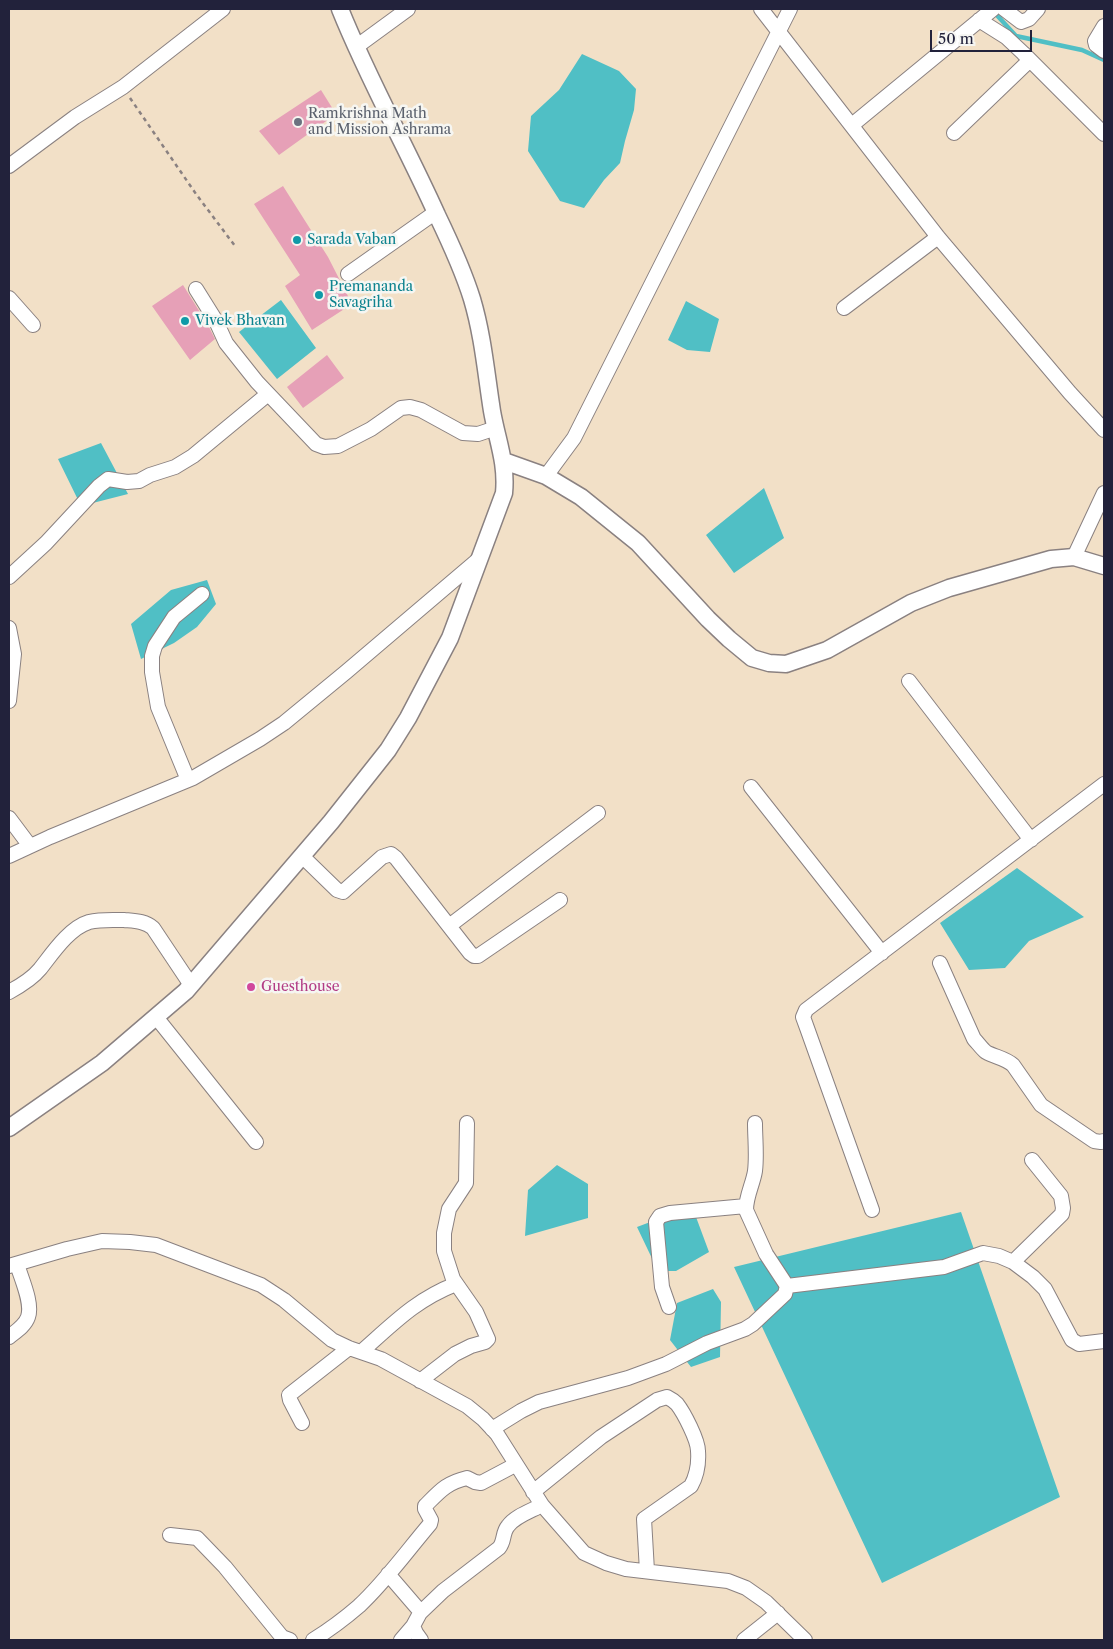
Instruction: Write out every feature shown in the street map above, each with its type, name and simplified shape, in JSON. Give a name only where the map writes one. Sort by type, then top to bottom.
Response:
[{"type":"main road","points":[[10,1125],[102,1063],[191,985],[331,822],[388,750],[408,718],[450,638],[504,493],[504,461],[492,413],[480,328],[472,298],[436,212],[356,48],[340,9]]},
{"type":"main road","points":[[504,461],[546,476],[581,497],[638,544],[729,639],[752,658],[769,663],[786,664],[827,650],[911,602],[949,588],[1051,559],[1074,557],[1104,566]]},
{"type":"street","points":[[9,166],[74,117],[122,87],[223,9]]},
{"type":"street","points":[[356,48],[408,9]]},
{"type":"street","points":[[761,9],[938,237],[1070,393],[1104,430]]},
{"type":"street","points":[[546,476],[574,438],[790,9]]},
{"type":"street","points":[[1004,9],[1021,22],[1030,19],[1038,9]]},
{"type":"street","points":[[852,125],[985,16],[1104,134]]},
{"type":"street","points":[[1104,26],[1095,41],[1096,45],[1104,51]]},
{"type":"street","points":[[954,133],[1030,60]]},
{"type":"street","points":[[348,274],[436,212]]},
{"type":"street","points":[[844,308],[938,237]]},
{"type":"street","points":[[196,290],[216,321],[226,343],[268,394],[316,444],[324,447],[338,446],[371,429],[401,408],[410,407],[421,410],[463,433],[478,434],[496,428]]},
{"type":"street","points":[[9,298],[33,325]]},
{"type":"street","points":[[9,577],[46,544],[99,486],[108,479],[127,482],[139,481],[150,475],[175,467],[194,456],[268,394]]},
{"type":"street","points":[[1074,557],[1104,493]]},
{"type":"street","points":[[9,856],[188,780],[228,759],[284,723],[480,558]]},
{"type":"street","points":[[188,780],[158,708],[152,672],[152,656],[155,646],[174,617],[202,594]]},
{"type":"street","points":[[9,628],[14,654],[9,701]]},
{"type":"street","points":[[909,681],[1031,840]]},
{"type":"street","points":[[872,1210],[803,1017],[806,1010],[1104,784]]},
{"type":"street","points":[[751,787],[882,953]]},
{"type":"street","points":[[448,926],[598,812]]},
{"type":"street","points":[[9,818],[30,846]]},
{"type":"street","points":[[302,856],[337,890],[343,892],[382,857],[391,854],[474,956],[478,956],[560,900]]},
{"type":"street","points":[[9,992],[30,979],[68,935],[87,923],[114,920],[138,921],[148,924],[153,928],[191,985]]},
{"type":"street","points":[[940,963],[974,1039],[979,1045],[986,1052],[1008,1060],[1013,1064],[1041,1105],[1094,1141],[1104,1141]]},
{"type":"street","points":[[156,1017],[256,1142]]},
{"type":"street","points":[[420,1381],[455,1354],[488,1339],[476,1312],[456,1284],[450,1272],[444,1251],[444,1233],[450,1209],[466,1183],[467,1122]]},
{"type":"street","points":[[492,1429],[521,1410],[539,1402],[635,1376],[676,1360],[706,1343],[745,1329],[753,1324],[785,1294],[787,1286],[766,1254],[746,1210],[746,1202],[755,1174],[755,1123]]},
{"type":"street","points":[[1013,1262],[1062,1214],[1061,1196],[1032,1160]]},
{"type":"street","points":[[669,1307],[661,1281],[656,1222],[660,1216],[670,1213],[746,1206]]},
{"type":"street","points":[[9,1337],[23,1325],[28,1318],[30,1310],[28,1299],[13,1265],[67,1249],[102,1241],[156,1245],[249,1280],[261,1285],[284,1300],[327,1336],[355,1350],[381,1359],[467,1406],[483,1419],[492,1429],[542,1505],[584,1553],[606,1563],[626,1569],[728,1581],[746,1588],[766,1602],[805,1640]]},
{"type":"street","points":[[787,1286],[944,1267],[983,1253],[999,1256],[1013,1262],[1033,1277],[1045,1289],[1072,1340],[1079,1344],[1104,1341]]},
{"type":"street","points":[[302,1423],[289,1395],[355,1350],[422,1300],[456,1284]]},
{"type":"street","points":[[533,1492],[601,1437],[656,1400],[667,1398],[675,1402],[686,1418],[698,1449],[698,1466],[691,1486],[644,1519],[647,1571]]},
{"type":"street","points":[[313,1640],[336,1625],[360,1604],[388,1574],[430,1524],[431,1520],[425,1506],[447,1485],[452,1481],[466,1478],[481,1482],[515,1465]]},
{"type":"street","points":[[401,1640],[442,1591],[503,1544],[505,1531],[513,1521],[542,1505]]},
{"type":"street","points":[[170,1535],[197,1538],[225,1567],[282,1637],[290,1640]]},
{"type":"street","points":[[388,1574],[419,1610],[416,1633],[421,1640]]},
{"type":"street","points":[[744,1640],[778,1613]]},
{"type":"path","points":[[122,87],[196,194],[235,246]]},
{"type":"water","points":[[582,54],[619,71],[636,89],[634,110],[620,163],[604,180],[584,208],[560,201],[528,151],[531,116],[559,90]]},
{"type":"water","points":[[281,300],[316,348],[277,379],[239,332]]},
{"type":"water","points":[[686,301],[719,319],[710,352],[687,350],[668,340]]},
{"type":"water","points":[[101,443],[128,494],[81,506],[58,459]]},
{"type":"water","points":[[764,488],[784,538],[734,573],[706,535]]},
{"type":"water","points":[[207,580],[216,604],[197,627],[174,643],[141,659],[131,624],[171,590]]},
{"type":"water","points":[[1017,868],[1084,917],[1029,941],[1005,968],[969,970],[940,923]]},
{"type":"water","points":[[557,1165],[588,1184],[588,1218],[525,1236],[528,1190]]},
{"type":"water","points":[[961,1212],[1060,1497],[882,1583],[734,1267]]},
{"type":"water","points":[[666,1216],[696,1217],[709,1252],[676,1271],[658,1271],[637,1227]]},
{"type":"water","points":[[713,1289],[721,1302],[720,1357],[691,1367],[670,1340],[677,1303]]},
{"type":"building","name":"Ramkrishna Math and Mission Ashrama","points":[[321,90],[336,114],[279,155],[259,131]]},
{"type":"building","points":[[283,186],[328,257],[352,304],[312,330],[285,286],[300,275],[254,204]]},
{"type":"building","name":"Vivek Bhavan","points":[[183,285],[215,339],[190,360],[152,306]]},
{"type":"building","points":[[327,355],[344,378],[303,408],[287,387]]},
{"type":"waterway","points":[[993,11],[1016,36],[1082,50],[1104,60]]},
{"type":"place","name":"Ramkrishna Math and Mission Ashrama","points":[[298,122]]},
{"type":"place","name":"Sarada Vaban","points":[[297,240]]},
{"type":"place","name":"Premananda Savagriha","points":[[319,295]]},
{"type":"place","name":"Vivek Bhavan","points":[[185,321]]},
{"type":"place","name":"Guesthouse","points":[[251,987]]}]
